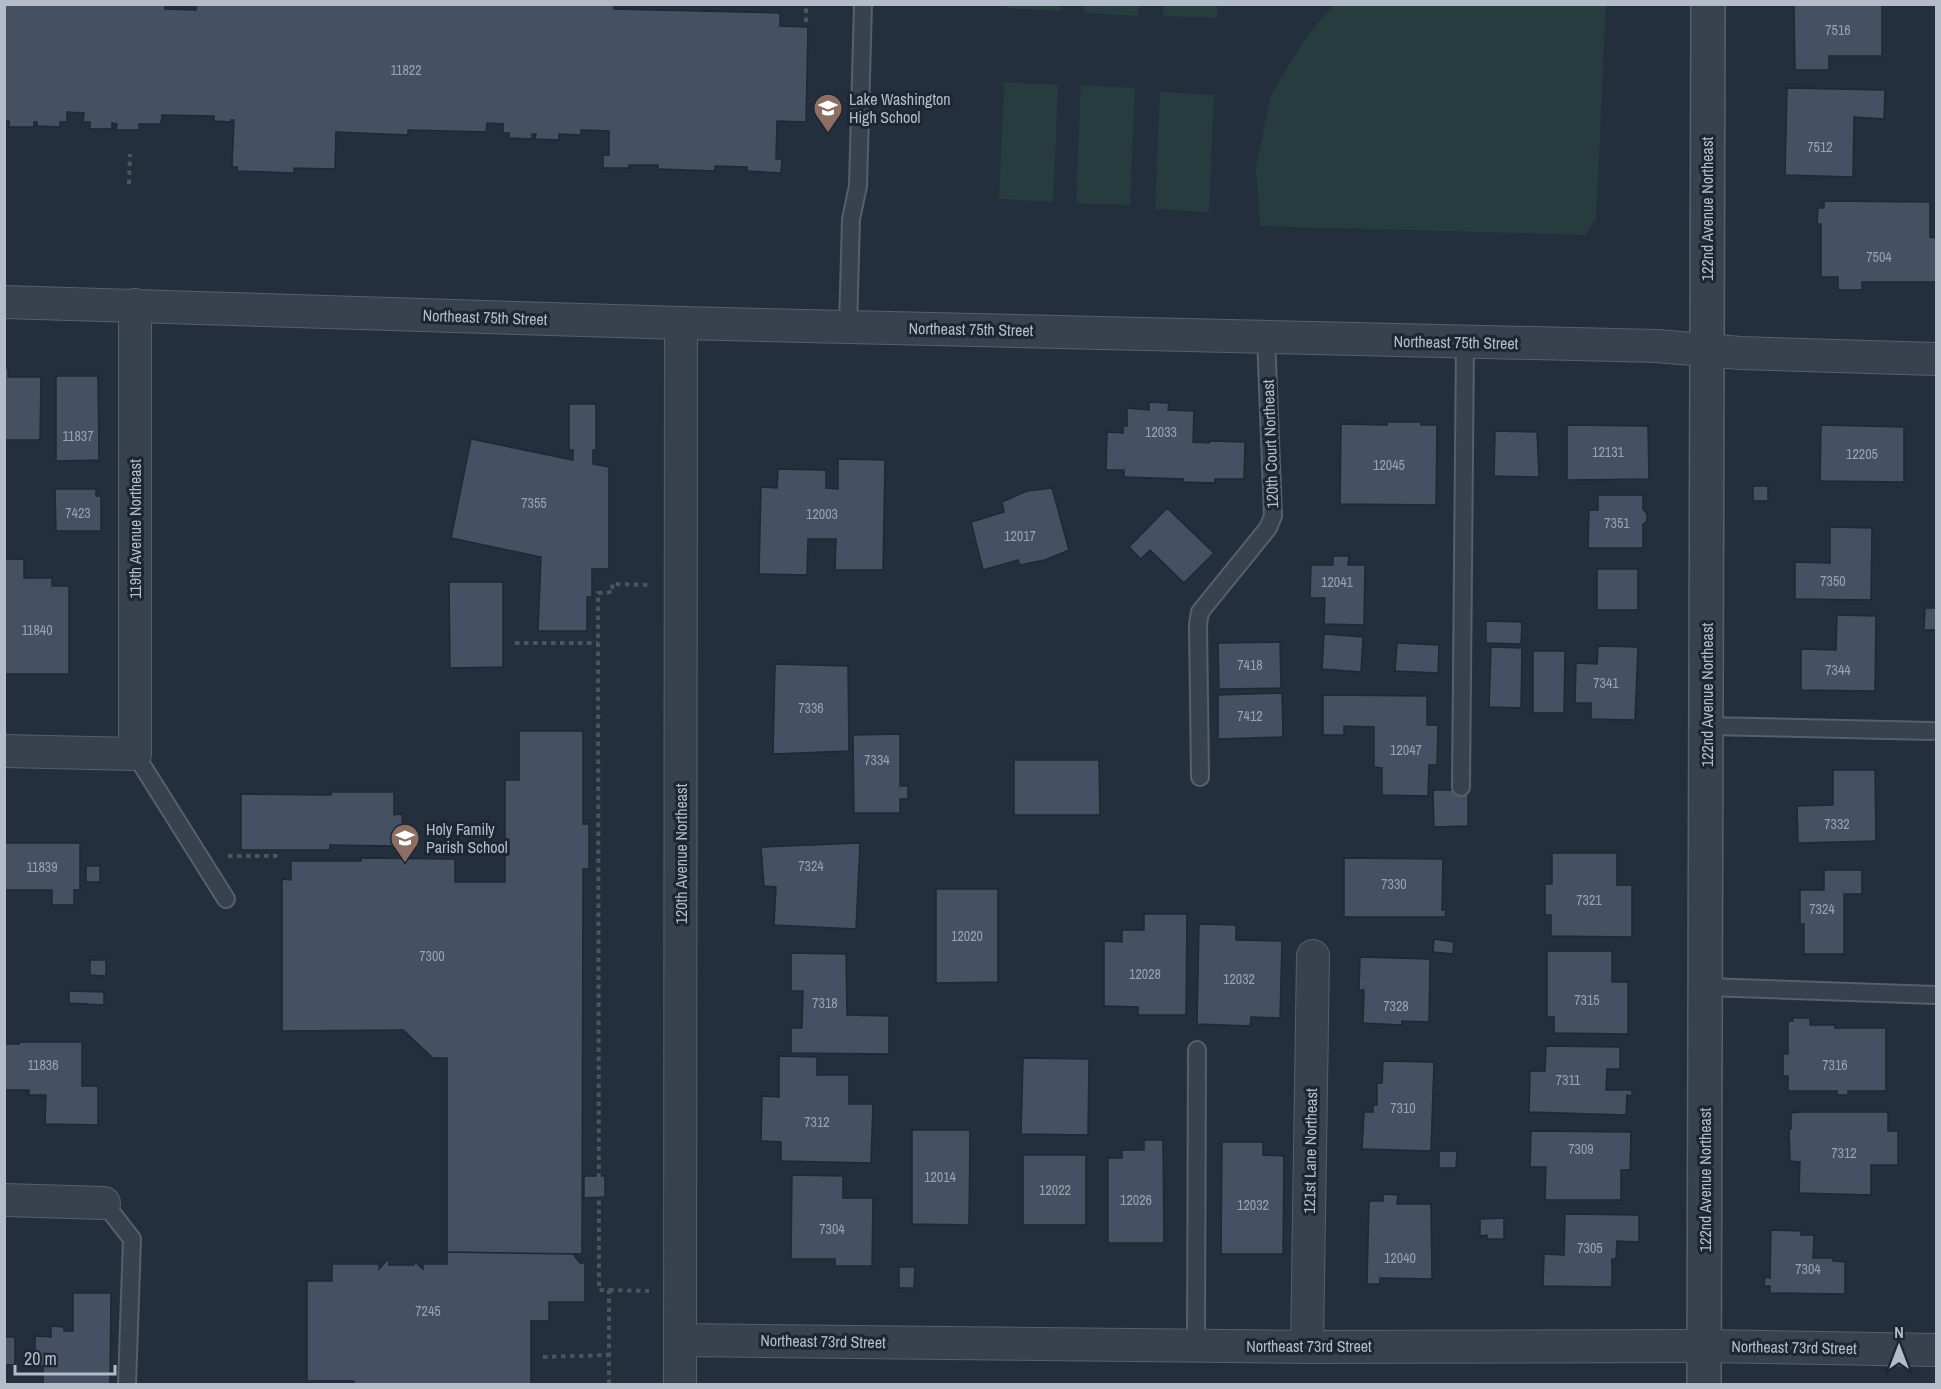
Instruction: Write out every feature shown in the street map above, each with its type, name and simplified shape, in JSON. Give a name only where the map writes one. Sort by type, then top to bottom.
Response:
[{"type":"street","name":"122nd Avenue Northeast","points":[[1704,1384],[1708,4]]},
{"type":"street","name":"Northeast 75th Street","points":[[4,302],[681,323],[1657,346],[1707,350],[1936,358]]},
{"type":"street","name":"119th Avenue Northeast","points":[[135,305],[135,753]]},
{"type":"street","name":"120th Avenue Northeast","points":[[680,1384],[681,323]]},
{"type":"street","points":[[4,751],[135,753]]},
{"type":"street","name":"121st Lane Northeast","points":[[1307,1347],[1313,956]]},
{"type":"street","points":[[4,1200],[104,1203]]},
{"type":"street","name":"Northeast 73rd Street","points":[[681,1340],[1307,1347],[1704,1346],[1936,1350]]},
{"type":"lane","points":[[848,327],[851,219],[858,186],[862,4]]},
{"type":"lane","name":"120th Court Northeast","points":[[1200,777],[1198,624],[1200,612],[1268,528],[1273,516],[1266,337]]},
{"type":"lane","points":[[1461,787],[1465,342]]},
{"type":"lane","points":[[1707,726],[1932,731]]},
{"type":"lane","points":[[135,753],[226,899]]},
{"type":"lane","points":[[1706,987],[1936,995]]},
{"type":"lane","points":[[1196,1345],[1197,1050]]},
{"type":"lane","points":[[104,1203],[132,1239],[127,1384]]},
{"type":"path","points":[[806,4],[806,22]]},
{"type":"path","points":[[129,184],[130,154]]},
{"type":"path","points":[[650,1291],[599,1290],[598,593],[613,592],[612,584],[681,585]]},
{"type":"path","points":[[515,643],[598,643]]},
{"type":"path","points":[[198,856],[278,856]]},
{"type":"path","points":[[609,1290],[609,1384]]},
{"type":"path","points":[[543,1357],[609,1355]]},
{"type":"green space","points":[[1007,5],[1061,5],[1061,11],[1007,8]]},
{"type":"green space","points":[[1085,5],[1139,5],[1138,16],[1084,13]]},
{"type":"green space","points":[[1164,5],[1218,5],[1217,18],[1163,16]]},
{"type":"green space","points":[[1334,5],[1606,5],[1596,220],[1585,235],[1260,226],[1256,166],[1271,95],[1309,33]]},
{"type":"green space","points":[[1004,82],[1058,85],[1053,202],[999,199]]},
{"type":"green space","points":[[1081,85],[1135,88],[1130,205],[1076,203]]},
{"type":"green space","points":[[1160,92],[1214,95],[1209,212],[1155,209]]},
{"type":"building","points":[[4,4],[165,4],[165,9],[196,10],[196,4],[614,4],[614,9],[780,13],[780,26],[808,27],[806,122],[777,121],[776,159],[782,159],[781,173],[747,171],[747,167],[715,166],[715,171],[658,169],[658,165],[603,168],[603,155],[609,155],[609,131],[581,130],[581,135],[559,134],[559,140],[535,139],[536,134],[532,134],[532,139],[509,138],[509,133],[503,133],[503,124],[487,123],[486,132],[408,130],[408,135],[336,132],[335,169],[294,168],[294,173],[237,171],[237,167],[232,167],[234,120],[231,122],[214,121],[214,116],[162,115],[161,124],[139,124],[139,130],[116,130],[117,124],[112,123],[112,129],[90,129],[90,122],[83,122],[84,113],[67,112],[67,122],[60,122],[60,127],[37,126],[37,122],[34,122],[34,127],[9,127],[9,121],[4,121]]},
{"type":"building","points":[[1794,4],[1882,4],[1882,56],[1829,56],[1829,70],[1795,70]]},
{"type":"building","points":[[1787,88],[1885,90],[1884,119],[1854,117],[1853,177],[1785,175]]},
{"type":"building","points":[[1824,201],[1930,202],[1930,237],[1936,238],[1936,282],[1862,282],[1862,290],[1838,290],[1838,277],[1821,277],[1821,224],[1817,224],[1818,208],[1824,208]]},
{"type":"building","points":[[4,368],[8,368],[8,377],[41,377],[40,440],[4,440]]},
{"type":"building","points":[[56,376],[98,376],[99,460],[56,461]]},
{"type":"building","points":[[1149,402],[1169,403],[1168,410],[1194,411],[1193,442],[1245,442],[1244,479],[1215,479],[1215,483],[1183,482],[1183,479],[1124,477],[1124,470],[1106,470],[1107,432],[1123,433],[1123,426],[1127,426],[1127,408],[1149,410]]},
{"type":"building","points":[[569,404],[596,404],[596,450],[593,450],[593,464],[609,467],[609,569],[592,569],[592,597],[587,597],[587,631],[538,631],[541,557],[451,538],[471,439],[573,460],[573,450],[569,450]]},
{"type":"building","points":[[1387,422],[1421,422],[1421,425],[1437,425],[1436,505],[1340,504],[1341,424],[1387,425]]},
{"type":"building","points":[[1567,425],[1648,426],[1649,479],[1567,480]]},
{"type":"building","points":[[1821,425],[1904,427],[1904,482],[1820,481]]},
{"type":"building","points":[[1495,431],[1537,432],[1539,477],[1494,476]]},
{"type":"building","points":[[838,459],[885,460],[883,570],[835,570],[836,539],[808,539],[807,575],[759,574],[761,487],[777,488],[778,469],[826,470],[826,488],[838,489]]},
{"type":"building","points":[[1753,486],[1768,486],[1768,501],[1753,501]]},
{"type":"building","points":[[1052,488],[1069,550],[1045,560],[1020,565],[1018,560],[983,570],[971,522],[1004,512],[1002,502],[1027,491]]},
{"type":"building","points":[[55,489],[96,489],[96,496],[101,496],[101,531],[56,531]]},
{"type":"building","points":[[1598,495],[1643,495],[1643,509],[1647,514],[1647,521],[1643,524],[1643,548],[1588,548],[1589,510],[1598,510]]},
{"type":"building","points":[[1167,508],[1214,553],[1184,583],[1150,550],[1141,559],[1129,547]]},
{"type":"building","points":[[1830,527],[1872,528],[1871,600],[1795,599],[1795,562],[1830,563]]},
{"type":"building","points":[[1333,556],[1349,556],[1348,565],[1365,565],[1364,625],[1324,624],[1325,598],[1310,598],[1311,565],[1333,565]]},
{"type":"building","points":[[4,559],[24,559],[24,578],[52,578],[52,586],[69,586],[69,674],[4,674]]},
{"type":"building","points":[[1597,569],[1638,569],[1638,610],[1597,610]]},
{"type":"building","points":[[449,582],[503,582],[503,667],[450,668]]},
{"type":"building","points":[[1925,608],[1936,608],[1936,630],[1924,630]]},
{"type":"building","points":[[1837,615],[1876,616],[1875,691],[1801,690],[1801,649],[1836,650]]},
{"type":"building","points":[[1486,621],[1522,622],[1521,644],[1486,643]]},
{"type":"building","points":[[1324,634],[1363,637],[1361,672],[1322,669]]},
{"type":"building","points":[[1280,642],[1281,688],[1219,689],[1218,643]]},
{"type":"building","points":[[1397,643],[1439,645],[1438,673],[1395,671]]},
{"type":"building","points":[[1598,646],[1638,647],[1635,720],[1591,719],[1591,703],[1575,703],[1576,663],[1597,664]]},
{"type":"building","points":[[1491,647],[1522,648],[1521,708],[1489,707]]},
{"type":"building","points":[[1533,651],[1565,651],[1564,713],[1533,713]]},
{"type":"building","points":[[775,664],[848,666],[849,751],[773,754]]},
{"type":"building","points":[[1282,693],[1283,737],[1218,739],[1218,695]]},
{"type":"building","points":[[1323,695],[1427,696],[1427,725],[1438,725],[1437,765],[1429,765],[1428,796],[1382,795],[1382,768],[1374,767],[1374,727],[1344,726],[1344,735],[1323,735]]},
{"type":"building","points":[[519,731],[583,731],[583,824],[589,824],[589,869],[583,869],[582,1254],[447,1252],[447,1058],[433,1058],[403,1030],[282,1031],[282,879],[291,880],[291,861],[361,861],[361,858],[455,859],[455,882],[505,882],[505,780],[519,780]]},
{"type":"building","points":[[900,734],[900,786],[908,786],[908,799],[900,799],[900,813],[854,813],[853,735]]},
{"type":"building","points":[[1014,760],[1099,760],[1100,815],[1014,815]]},
{"type":"building","points":[[1833,770],[1875,770],[1876,841],[1798,843],[1797,806],[1833,805]]},
{"type":"building","points":[[1433,790],[1468,790],[1468,826],[1434,827]]},
{"type":"building","points":[[332,792],[394,792],[394,815],[402,814],[403,837],[394,837],[394,846],[330,845],[330,850],[241,850],[241,794],[331,795]]},
{"type":"building","points":[[4,843],[80,843],[80,890],[74,890],[74,905],[52,905],[52,890],[4,890]]},
{"type":"building","points":[[860,843],[856,929],[774,925],[776,887],[764,886],[761,847]]},
{"type":"building","points":[[1552,853],[1617,853],[1617,885],[1632,885],[1632,937],[1551,936],[1551,915],[1545,915],[1545,884],[1552,884]]},
{"type":"building","points":[[1344,858],[1443,859],[1442,910],[1446,910],[1445,917],[1344,917]]},
{"type":"building","points":[[86,866],[100,866],[100,882],[86,882]]},
{"type":"building","points":[[1824,870],[1862,870],[1862,894],[1844,894],[1844,954],[1804,954],[1804,924],[1800,924],[1800,890],[1824,890]]},
{"type":"building","points":[[936,889],[998,889],[998,982],[936,983]]},
{"type":"building","points":[[1144,914],[1187,914],[1186,1015],[1138,1015],[1138,1007],[1104,1006],[1104,941],[1122,942],[1122,930],[1144,930]]},
{"type":"building","points":[[1199,924],[1236,925],[1236,940],[1282,941],[1280,1018],[1251,1017],[1250,1026],[1197,1024]]},
{"type":"building","points":[[1434,939],[1454,942],[1453,954],[1433,952]]},
{"type":"building","points":[[1547,951],[1612,951],[1612,982],[1628,982],[1628,1034],[1554,1033],[1554,1017],[1547,1017]]},
{"type":"building","points":[[791,953],[846,954],[847,1015],[889,1016],[889,1054],[791,1053],[791,1028],[802,1028],[803,991],[791,991]]},
{"type":"building","points":[[1360,957],[1430,959],[1429,1022],[1402,1021],[1402,1025],[1363,1023],[1364,990],[1359,990]]},
{"type":"building","points":[[90,960],[106,960],[106,976],[90,975]]},
{"type":"building","points":[[69,991],[104,992],[104,1005],[69,1003]]},
{"type":"building","points":[[1792,1018],[1810,1018],[1810,1025],[1835,1025],[1835,1028],[1886,1028],[1886,1091],[1848,1091],[1848,1095],[1837,1095],[1837,1091],[1788,1091],[1788,1076],[1783,1076],[1783,1054],[1788,1054],[1788,1021],[1793,1021]]},
{"type":"building","points":[[19,1042],[82,1042],[82,1086],[98,1086],[98,1125],[45,1124],[46,1095],[29,1095],[29,1090],[4,1090],[4,1044],[19,1044]]},
{"type":"building","points":[[1546,1046],[1620,1047],[1620,1069],[1607,1069],[1606,1090],[1632,1090],[1632,1096],[1627,1095],[1626,1115],[1529,1112],[1530,1071],[1545,1071]]},
{"type":"building","points":[[779,1056],[817,1057],[817,1075],[849,1075],[849,1104],[873,1104],[871,1163],[781,1161],[781,1142],[761,1141],[762,1096],[779,1097]]},
{"type":"building","points":[[1023,1058],[1089,1059],[1088,1135],[1021,1134]]},
{"type":"building","points":[[1383,1061],[1434,1062],[1431,1151],[1362,1149],[1364,1112],[1373,1112],[1373,1105],[1377,1105],[1377,1083],[1382,1083]]},
{"type":"building","points":[[1888,1112],[1888,1131],[1898,1131],[1898,1165],[1871,1165],[1871,1195],[1799,1193],[1800,1162],[1790,1161],[1789,1129],[1791,1129],[1791,1113]]},
{"type":"building","points":[[912,1130],[970,1130],[969,1225],[912,1224]]},
{"type":"building","points":[[1531,1131],[1631,1132],[1630,1170],[1621,1170],[1621,1200],[1545,1200],[1546,1167],[1530,1167]]},
{"type":"building","points":[[1144,1140],[1163,1140],[1164,1243],[1108,1243],[1108,1158],[1122,1158],[1122,1150],[1144,1150]]},
{"type":"building","points":[[1222,1142],[1263,1142],[1263,1155],[1284,1156],[1283,1254],[1221,1254]]},
{"type":"building","points":[[1439,1151],[1457,1151],[1456,1168],[1439,1168]]},
{"type":"building","points":[[1023,1155],[1086,1155],[1086,1225],[1023,1225]]},
{"type":"building","points":[[792,1175],[843,1176],[843,1198],[873,1198],[872,1266],[835,1266],[835,1259],[791,1259]]},
{"type":"building","points":[[584,1176],[605,1176],[605,1197],[584,1198]]},
{"type":"building","points":[[1383,1194],[1398,1195],[1397,1204],[1431,1204],[1432,1279],[1380,1278],[1380,1284],[1367,1284],[1369,1201],[1383,1201]]},
{"type":"building","points":[[1565,1214],[1639,1215],[1639,1242],[1617,1241],[1616,1259],[1612,1259],[1612,1287],[1543,1286],[1544,1254],[1564,1255]]},
{"type":"building","points":[[1504,1218],[1504,1239],[1487,1239],[1487,1235],[1480,1236],[1480,1219]]},
{"type":"building","points":[[1771,1230],[1801,1231],[1801,1235],[1814,1235],[1813,1258],[1833,1258],[1833,1261],[1845,1262],[1845,1294],[1770,1293],[1770,1286],[1764,1286],[1765,1277],[1770,1278]]},
{"type":"building","points":[[447,1252],[573,1254],[580,1263],[585,1263],[585,1302],[549,1302],[549,1321],[531,1321],[531,1384],[354,1384],[354,1381],[307,1381],[307,1281],[332,1281],[332,1264],[379,1264],[379,1269],[389,1258],[389,1265],[414,1265],[414,1261],[423,1269],[423,1264],[447,1264]]},
{"type":"building","points":[[899,1267],[915,1267],[914,1288],[899,1288]]},
{"type":"building","points":[[73,1293],[111,1293],[110,1384],[43,1384],[43,1366],[35,1366],[35,1336],[51,1337],[51,1326],[64,1327],[64,1331],[73,1331]]},
{"type":"building","points":[[4,1337],[15,1337],[15,1365],[7,1365],[7,1384],[4,1384]]},
{"type":"place","name":"Lake Washington High School","points":[[828,134]]},
{"type":"place","name":"Holy Family Parish School","points":[[405,864]]}]
